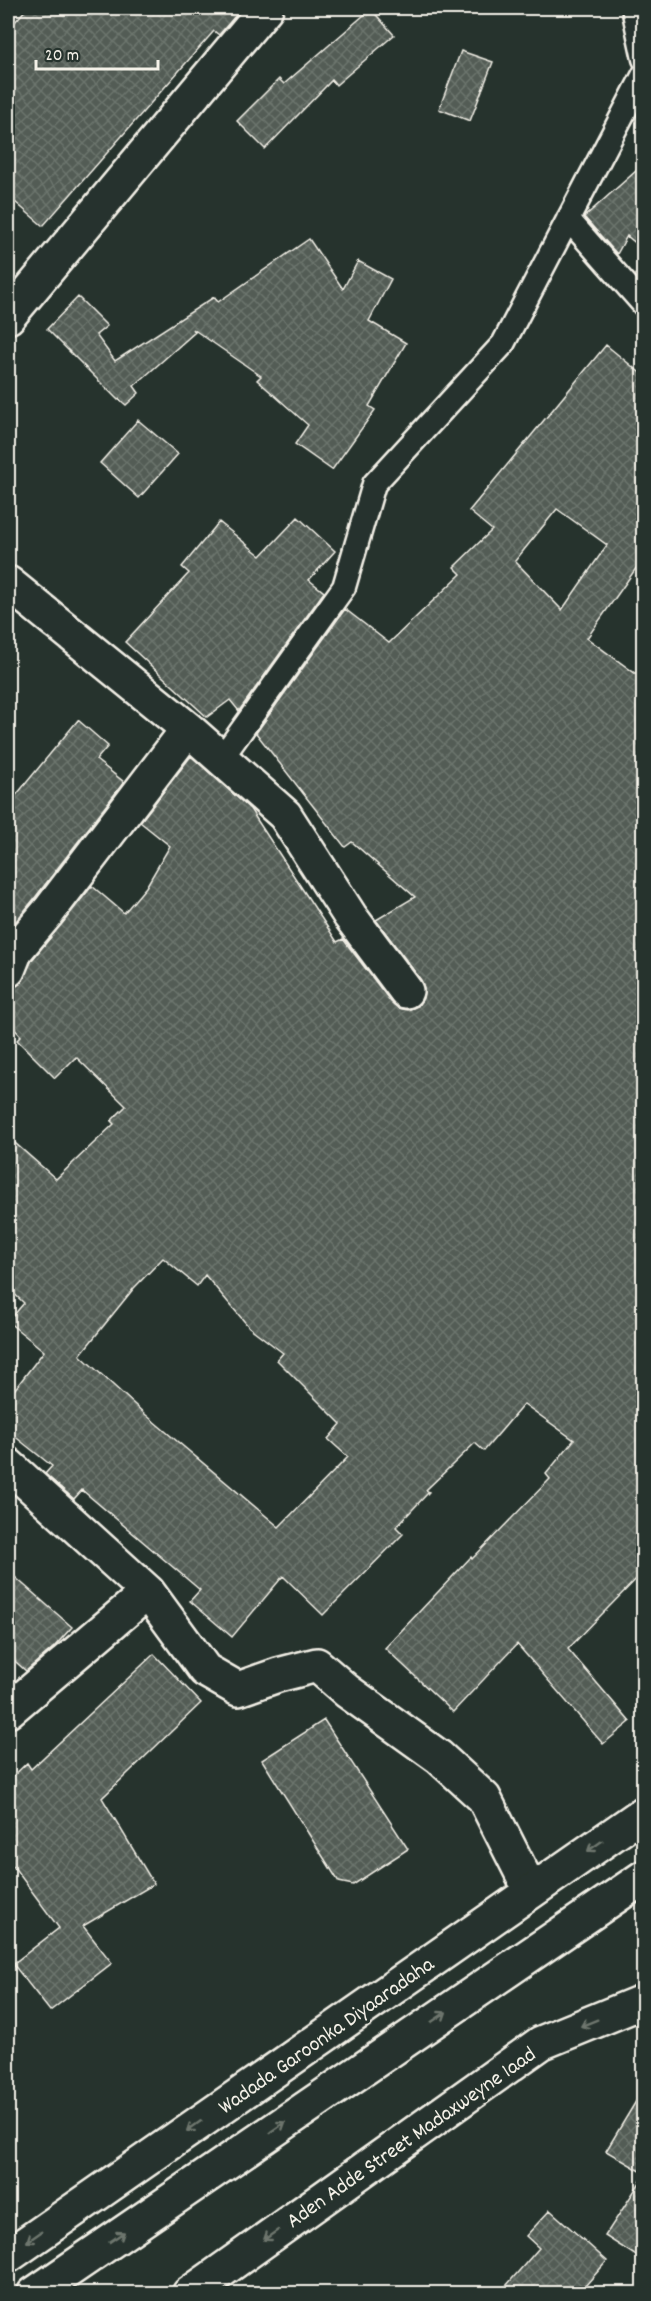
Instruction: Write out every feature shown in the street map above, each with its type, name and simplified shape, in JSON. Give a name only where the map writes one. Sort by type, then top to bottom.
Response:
[{"type":"street","points":[[8,317],[266,8]]},
{"type":"street","points":[[8,583],[188,729],[285,815],[350,916],[406,992]]},
{"type":"street","points":[[8,970],[16,950],[49,911],[188,729]]},
{"type":"street","points":[[8,1465],[148,1592],[206,1670],[238,1689],[317,1665],[347,1691],[439,1757],[484,1798],[531,1891]]},
{"type":"street","points":[[8,1711],[148,1592]]},
{"type":"street","name":"Wadada Garoonka Diyaaradaha","points":[[8,2256],[644,1813]]},
{"type":"street","points":[[34,2294],[644,1877]]},
{"type":"street","name":"Aden Adde Street Madaxweyne 1aad","points":[[189,2294],[541,2043],[644,2001]]},
{"type":"lane","points":[[633,8],[644,59]]},
{"type":"lane","points":[[221,759],[344,586],[374,484],[503,344],[644,74]]},
{"type":"lane","points":[[568,219],[644,305]]},
{"type":"building","points":[[27,8],[242,8],[219,35],[214,31],[43,226],[8,196],[8,30]]},
{"type":"building","points":[[371,9],[394,35],[336,85],[332,80],[265,149],[237,121],[279,79],[284,84]]},
{"type":"building","points":[[461,51],[493,62],[470,121],[439,109]]},
{"type":"building","points":[[644,164],[644,250],[627,236],[617,254],[584,217]]},
{"type":"building","points":[[309,239],[343,289],[358,261],[391,279],[369,321],[406,343],[369,406],[375,410],[332,470],[295,444],[308,425],[257,380],[261,376],[193,329],[195,332],[134,386],[139,393],[126,405],[118,400],[47,329],[78,297],[107,326],[96,335],[115,361],[214,297],[218,302]]},
{"type":"building","points":[[606,345],[644,376],[644,557],[587,638],[644,680],[644,1571],[568,1649],[630,1722],[603,1744],[517,1644],[453,1712],[385,1648],[471,1557],[472,1559],[550,1479],[546,1474],[574,1440],[524,1404],[484,1451],[475,1443],[426,1490],[429,1492],[396,1527],[403,1534],[323,1615],[283,1576],[232,1637],[190,1601],[200,1590],[82,1490],[74,1499],[45,1474],[52,1466],[8,1431],[8,1398],[44,1351],[8,1322],[24,1303],[8,1288],[8,1137],[56,1179],[114,1124],[111,1121],[126,1106],[76,1057],[55,1078],[17,1040],[21,1036],[8,1022],[8,988],[20,984],[32,960],[92,886],[124,913],[146,887],[170,846],[140,822],[191,756],[250,809],[337,942],[343,939],[391,1002],[398,1008],[408,1010],[418,1006],[423,998],[424,988],[421,980],[376,920],[415,897],[352,842],[345,847],[256,733],[345,609],[389,643],[461,574],[454,567],[492,530],[469,511]],"holes":[[[557,509],[607,545],[562,610],[515,561]],[[163,1258],[197,1286],[205,1275],[249,1327],[283,1353],[277,1360],[341,1424],[328,1439],[348,1457],[279,1527],[146,1415],[80,1355],[134,1288]]]},
{"type":"building","points":[[138,420],[178,454],[139,498],[100,463]]},
{"type":"building","points":[[298,517],[335,551],[309,580],[324,592],[239,711],[230,700],[207,717],[125,642],[189,573],[182,567],[219,522],[261,556]]},
{"type":"building","points":[[78,720],[108,746],[96,760],[124,782],[8,931],[8,805]]},
{"type":"building","points":[[8,1571],[72,1627],[54,1647],[26,1671],[8,1655]]},
{"type":"building","points":[[154,1654],[201,1703],[102,1798],[154,1884],[83,1926],[112,1963],[50,2011],[13,1964],[59,1928],[8,1859],[8,1781],[27,1763],[31,1769]]},
{"type":"building","points":[[324,1720],[408,1849],[353,1885],[339,1882],[262,1760]]},
{"type":"building","points":[[644,2088],[644,2173],[606,2151]]},
{"type":"building","points":[[644,2176],[644,2261],[605,2236]]},
{"type":"building","points":[[550,2210],[607,2261],[578,2294],[499,2294],[539,2248],[526,2236]]}]
